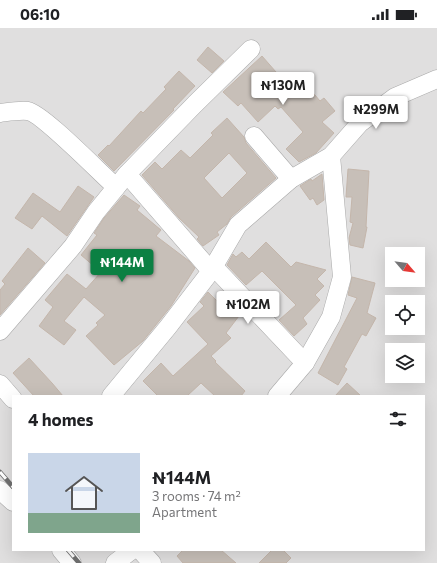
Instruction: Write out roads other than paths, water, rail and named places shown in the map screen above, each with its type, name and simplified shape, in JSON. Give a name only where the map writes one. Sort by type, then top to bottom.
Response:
[{"type":"street","points":[[0,331],[73,246],[96,212],[121,181],[195,104],[251,49]]},
{"type":"street","points":[[112,395],[168,327],[212,269],[238,225],[291,179],[331,156],[360,123],[384,105],[395,97],[437,79]]},
{"type":"street","points":[[0,113],[28,111],[121,181],[212,269],[304,363]]},
{"type":"street","points":[[254,136],[291,179]]},
{"type":"street","points":[[278,395],[304,363],[331,317],[342,276],[331,156]]},
{"type":"street","points":[[0,384],[12,398]]},
{"type":"street","points":[[0,490],[12,501]]},
{"type":"street","points":[[62,551],[72,563]]},
{"type":"street","points":[[115,563],[131,551]]},
{"type":"street","points":[[141,551],[152,563]]},
{"type":"railway","points":[[0,472],[12,486]]},
{"type":"railway","points":[[69,551],[79,563]]}]
